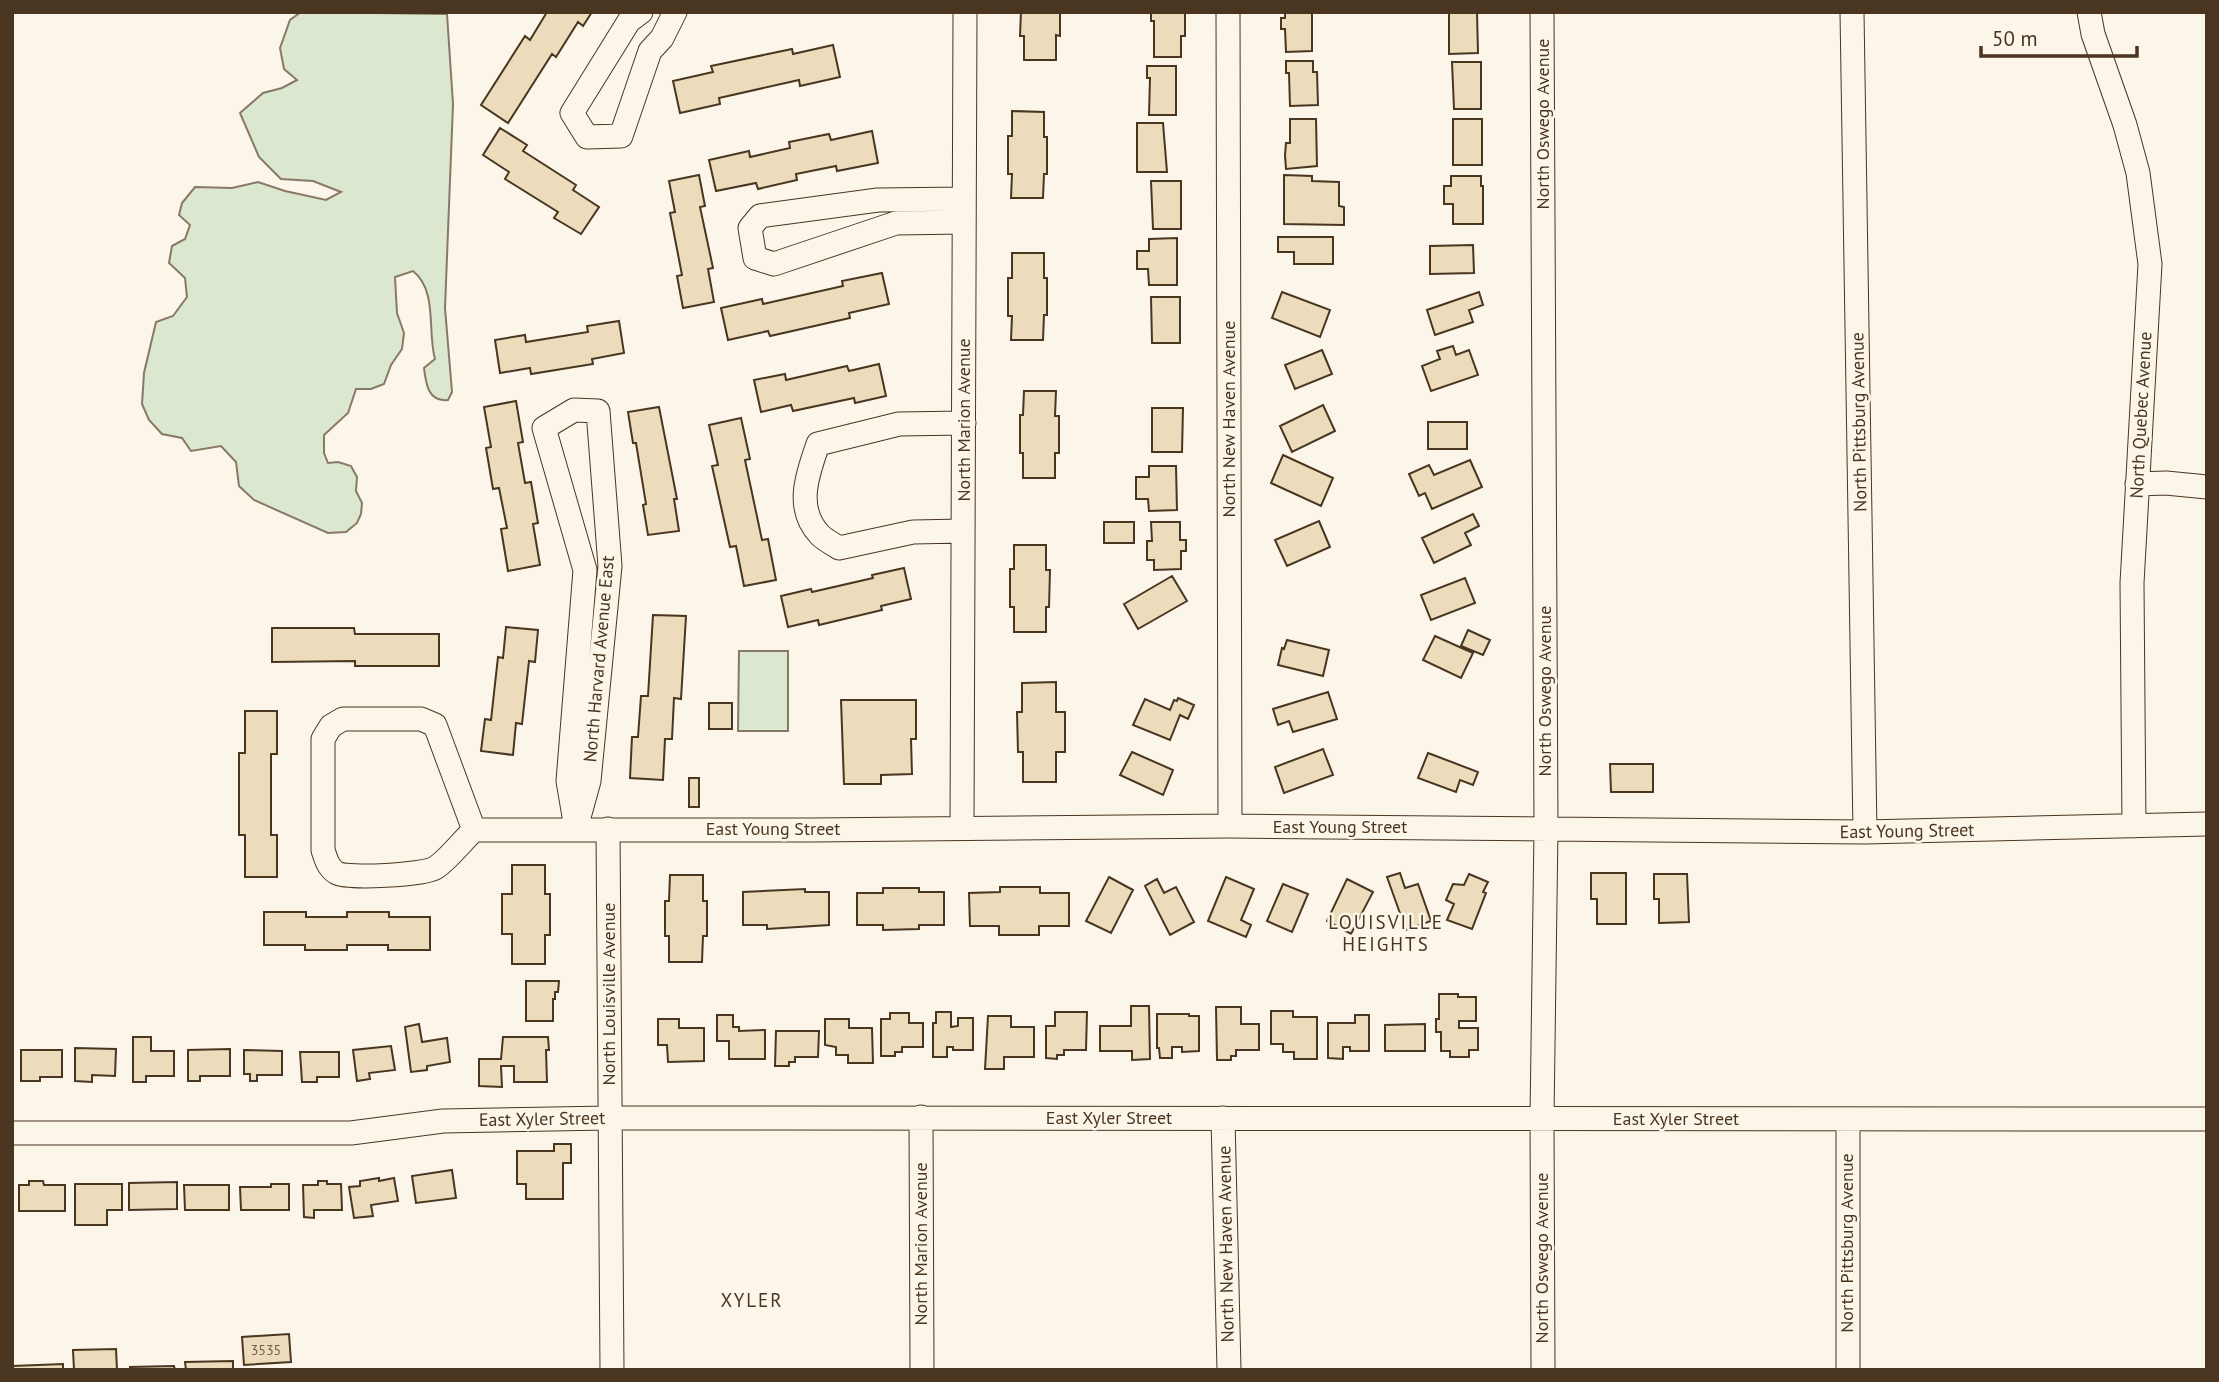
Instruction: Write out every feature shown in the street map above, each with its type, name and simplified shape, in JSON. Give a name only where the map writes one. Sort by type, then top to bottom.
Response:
[{"type":"street","points":[[641,12],[629,21],[572,113],[587,137],[621,136],[650,51],[663,38],[675,12]]},
{"type":"street","name":"North Marion Avenue","points":[[962,827],[965,12]]},
{"type":"street","name":"North New Haven Avenue","points":[[1228,12],[1230,826]]},
{"type":"street","name":"North Oswego Avenue","points":[[1542,12],[1546,828],[1542,1118],[1543,1370]]},
{"type":"street","name":"North Pittsburg Avenue","points":[[1852,12],[1865,832]]},
{"type":"street","name":"North Quebec Avenue","points":[[2089,12],[2093,34],[2125,125],[2138,173],[2150,264],[2132,583],[2134,826]]},
{"type":"street","points":[[964,199],[878,200],[786,212],[760,216],[750,228],[755,258],[774,264],[896,223],[964,222]]},
{"type":"street","name":"North Harvard Avenue East","points":[[574,410],[598,411],[610,566],[589,781],[576,828],[568,781],[585,570],[544,428],[574,410]]},
{"type":"street","points":[[963,531],[913,532],[839,548],[820,534],[807,510],[804,488],[818,444],[900,425],[964,423]]},
{"type":"street","points":[[2137,485],[2166,483],[2207,487]]},
{"type":"street","points":[[343,719],[421,719],[435,725],[474,830],[435,868],[416,874],[338,874],[327,864],[323,850],[323,739],[331,726],[343,719]]},
{"type":"street","name":"East Young Street","points":[[474,830],[1230,826],[1865,832],[2207,824]]},
{"type":"street","name":"North Louisville Avenue","points":[[608,829],[612,1370]]},
{"type":"street","name":"North Marion Avenue","points":[[920,1117],[922,1370]]},
{"type":"street","name":"East Xyler Street","points":[[12,1133],[351,1133],[443,1121],[609,1118],[2207,1119]]},
{"type":"street","name":"North New Haven Avenue","points":[[1223,1118],[1229,1370]]},
{"type":"street","name":"North Pittsburg Avenue","points":[[1847,1368],[1848,1120]]},
{"type":"green space","points":[[301,12],[447,14],[453,104],[445,308],[452,392],[448,400],[441,400],[432,395],[427,386],[424,368],[435,359],[426,289],[413,271],[395,277],[397,313],[404,333],[402,349],[391,365],[384,384],[371,389],[356,389],[348,413],[324,435],[324,453],[328,463],[338,462],[351,466],[357,477],[356,491],[362,503],[361,514],[357,523],[346,532],[328,533],[254,500],[239,486],[236,462],[221,446],[191,451],[182,438],[162,434],[149,420],[142,404],[144,373],[156,322],[173,316],[187,297],[185,278],[169,263],[172,246],[185,239],[190,225],[179,215],[182,203],[195,187],[232,188],[258,182],[326,200],[341,192],[313,181],[281,179],[259,157],[240,113],[263,93],[282,88],[297,80],[284,69],[280,48],[290,20]]},
{"type":"green space","points":[[739,651],[788,651],[788,731],[738,731]]},
{"type":"building","points":[[547,12],[592,12],[583,26],[578,22],[556,57],[552,54],[508,123],[481,105],[525,36],[530,40]]},
{"type":"building","points":[[1021,12],[1060,12],[1056,60],[1024,60],[1024,36],[1020,36]]},
{"type":"building","points":[[1151,12],[1185,12],[1185,36],[1181,36],[1181,57],[1154,57],[1154,21],[1151,21]]},
{"type":"building","points":[[1285,12],[1312,12],[1312,51],[1286,52],[1285,29],[1281,29],[1281,18],[1285,18]]},
{"type":"building","points":[[1449,12],[1477,12],[1478,53],[1449,54]]},
{"type":"building","points":[[833,45],[840,77],[800,86],[799,80],[719,98],[720,104],[680,113],[673,81],[713,72],[711,66],[792,49],[793,54]]},
{"type":"building","points":[[1286,61],[1313,61],[1313,72],[1317,72],[1318,105],[1290,106]]},
{"type":"building","points":[[1452,62],[1481,62],[1481,109],[1454,109]]},
{"type":"building","points":[[1147,66],[1176,66],[1176,115],[1149,115],[1150,78],[1147,78]]},
{"type":"building","points":[[1012,111],[1044,112],[1047,174],[1044,174],[1043,198],[1011,198],[1012,174],[1008,174],[1008,136],[1012,136]]},
{"type":"building","points":[[1290,119],[1316,119],[1317,166],[1286,169],[1285,155],[1286,143],[1290,143]]},
{"type":"building","points":[[1453,119],[1482,119],[1482,165],[1453,165]]},
{"type":"building","points":[[1137,123],[1163,123],[1167,172],[1137,172]]},
{"type":"building","points":[[500,128],[527,145],[523,151],[576,185],[573,190],[599,207],[581,234],[554,218],[558,212],[505,179],[509,172],[483,155]]},
{"type":"building","points":[[872,131],[878,163],[837,171],[836,166],[796,174],[797,180],[758,189],[756,183],[716,191],[709,160],[749,151],[750,157],[790,148],[789,142],[829,134],[831,140]]},
{"type":"building","points":[[699,175],[705,206],[700,207],[713,268],[708,269],[714,302],[683,308],[677,276],[682,275],[670,213],[675,212],[669,181]]},
{"type":"building","points":[[1284,175],[1312,176],[1312,181],[1339,182],[1339,206],[1344,207],[1344,225],[1284,224]]},
{"type":"building","points":[[1451,176],[1481,176],[1483,224],[1453,224],[1453,204],[1444,204],[1444,186],[1451,186]]},
{"type":"building","points":[[1151,181],[1181,181],[1181,229],[1153,229]]},
{"type":"building","points":[[1278,237],[1333,237],[1333,264],[1294,264],[1294,252],[1278,252]]},
{"type":"building","points":[[1177,238],[1177,285],[1149,285],[1148,269],[1137,269],[1137,251],[1149,251],[1149,239]]},
{"type":"building","points":[[1473,245],[1474,273],[1430,274],[1430,246]]},
{"type":"building","points":[[1012,253],[1044,253],[1047,315],[1044,315],[1043,340],[1011,340],[1012,316],[1008,316],[1008,278],[1012,278]]},
{"type":"building","points":[[882,273],[889,304],[849,313],[850,318],[770,336],[768,331],[728,340],[721,308],[762,299],[763,304],[843,286],[842,281]]},
{"type":"building","points":[[1282,292],[1330,310],[1320,337],[1272,318]]},
{"type":"building","points":[[1479,292],[1483,305],[1469,310],[1473,322],[1435,335],[1427,310]]},
{"type":"building","points":[[1151,297],[1180,297],[1180,343],[1152,343]]},
{"type":"building","points":[[619,321],[624,353],[592,359],[593,364],[531,374],[530,368],[500,373],[495,340],[525,335],[526,342],[588,332],[587,326]]},
{"type":"building","points":[[1453,346],[1456,355],[1469,350],[1478,375],[1431,391],[1422,366],[1440,359],[1437,351]]},
{"type":"building","points":[[1322,350],[1332,374],[1295,389],[1285,365]]},
{"type":"building","points":[[879,364],[886,396],[855,403],[854,398],[793,411],[791,405],[761,412],[754,380],[785,374],[786,380],[847,366],[849,371]]},
{"type":"building","points":[[1024,391],[1056,391],[1055,416],[1059,416],[1059,453],[1055,453],[1055,478],[1023,478],[1020,415],[1023,415]]},
{"type":"building","points":[[516,401],[523,442],[518,443],[525,483],[531,482],[538,523],[533,524],[540,565],[508,571],[501,529],[507,528],[499,488],[493,489],[486,448],[491,447],[484,407]]},
{"type":"building","points":[[1323,405],[1335,431],[1292,452],[1280,426]]},
{"type":"building","points":[[659,407],[677,499],[674,499],[679,531],[648,535],[643,505],[646,504],[628,412]]},
{"type":"building","points":[[1152,408],[1183,408],[1182,452],[1152,452]]},
{"type":"building","points":[[741,418],[750,459],[745,460],[762,540],[768,539],[776,580],[744,586],[736,546],[730,547],[712,466],[718,465],[709,425]]},
{"type":"building","points":[[1428,422],[1467,422],[1467,449],[1428,449]]},
{"type":"building","points":[[1283,455],[1333,478],[1321,506],[1271,483]]},
{"type":"building","points":[[1470,460],[1482,487],[1432,509],[1425,493],[1419,496],[1409,474],[1429,465],[1434,475]]},
{"type":"building","points":[[1149,466],[1176,466],[1177,510],[1149,511],[1148,499],[1136,499],[1136,477],[1149,477]]},
{"type":"building","points":[[1473,514],[1479,526],[1465,533],[1471,545],[1434,563],[1422,538]]},
{"type":"building","points":[[1319,521],[1330,547],[1287,566],[1275,540]]},
{"type":"building","points":[[1104,522],[1134,522],[1134,543],[1104,543]]},
{"type":"building","points":[[1151,522],[1180,522],[1180,540],[1186,540],[1186,551],[1181,551],[1181,569],[1154,570],[1154,560],[1147,560],[1147,541],[1152,541]]},
{"type":"building","points":[[1014,545],[1046,545],[1046,570],[1050,570],[1046,632],[1014,632],[1014,607],[1010,607],[1010,569],[1014,569]]},
{"type":"building","points":[[904,568],[911,599],[881,606],[882,610],[819,625],[818,620],[788,627],[781,596],[811,589],[812,592]]},
{"type":"building","points":[[1172,576],[1187,601],[1138,629],[1124,604]]},
{"type":"building","points":[[1465,578],[1475,603],[1431,620],[1421,595]]},
{"type":"building","points":[[653,615],[686,616],[681,699],[674,698],[672,739],[665,739],[663,780],[630,778],[632,737],[638,737],[641,696],[648,696]]},
{"type":"building","points":[[506,627],[538,630],[535,662],[529,661],[522,724],[516,723],[513,755],[481,751],[485,719],[491,720],[498,657],[503,658]]},
{"type":"building","points":[[272,628],[354,628],[355,634],[439,634],[439,666],[355,666],[355,661],[272,662]]},
{"type":"building","points":[[1468,630],[1490,640],[1483,655],[1461,646]]},
{"type":"building","points":[[1435,636],[1473,653],[1461,678],[1423,660]]},
{"type":"building","points":[[1287,640],[1329,650],[1323,676],[1278,665]]},
{"type":"building","points":[[1056,682],[1056,712],[1065,712],[1065,752],[1056,752],[1056,782],[1023,782],[1023,752],[1018,752],[1017,712],[1022,712],[1022,683]]},
{"type":"building","points":[[1328,692],[1337,719],[1293,732],[1289,721],[1278,725],[1273,709]]},
{"type":"building","points":[[1178,698],[1194,705],[1188,719],[1180,715],[1170,740],[1133,725],[1145,699],[1170,710],[1174,700],[1177,701]]},
{"type":"building","points":[[841,700],[916,700],[916,739],[911,739],[912,774],[881,775],[881,784],[844,784]]},
{"type":"building","points":[[709,703],[732,703],[732,729],[709,729]]},
{"type":"building","points":[[245,711],[277,711],[277,754],[271,754],[271,835],[277,835],[277,877],[245,877],[245,835],[239,835],[239,753],[245,753]]},
{"type":"building","points":[[1323,749],[1333,775],[1284,793],[1275,767]]},
{"type":"building","points":[[1132,752],[1173,770],[1163,795],[1120,775]]},
{"type":"building","points":[[1428,753],[1478,772],[1473,785],[1460,780],[1456,792],[1418,778]]},
{"type":"building","points":[[1610,764],[1653,764],[1653,792],[1611,792]]},
{"type":"building","points":[[689,778],[699,778],[699,807],[689,807]]},
{"type":"building","points":[[512,865],[545,865],[545,894],[550,894],[550,935],[545,935],[545,964],[512,964],[512,934],[502,934],[502,894],[512,894]]},
{"type":"building","points":[[1400,873],[1405,888],[1418,884],[1431,921],[1406,930],[1387,877]]},
{"type":"building","points":[[1591,873],[1626,873],[1626,924],[1597,924],[1597,899],[1591,899]]},
{"type":"building","points":[[1469,874],[1488,882],[1472,929],[1447,920],[1454,904],[1446,900],[1453,884],[1464,885]]},
{"type":"building","points":[[1654,874],[1687,874],[1689,922],[1659,923],[1659,899],[1654,899]]},
{"type":"building","points":[[670,875],[703,875],[703,901],[707,901],[707,936],[703,936],[702,962],[669,962],[669,936],[665,936],[665,901],[669,901]]},
{"type":"building","points":[[1109,877],[1133,890],[1111,933],[1086,921]]},
{"type":"building","points":[[1226,877],[1254,889],[1241,920],[1251,925],[1246,937],[1208,921]]},
{"type":"building","points":[[1157,879],[1164,893],[1176,887],[1194,922],[1170,935],[1145,886]]},
{"type":"building","points":[[1347,879],[1373,892],[1351,934],[1327,921]]},
{"type":"building","points":[[1283,884],[1308,894],[1292,932],[1267,921]]},
{"type":"building","points":[[1000,887],[1040,887],[1040,893],[1069,893],[1069,926],[1039,926],[1039,935],[999,935],[999,926],[970,926],[969,893],[1000,892]]},
{"type":"building","points":[[883,888],[919,888],[919,892],[944,892],[944,925],[883,930],[883,925],[857,925],[857,893],[883,893]]},
{"type":"building","points":[[805,889],[805,892],[829,892],[829,925],[767,929],[767,925],[743,925],[743,892]]},
{"type":"building","points":[[264,912],[306,912],[306,917],[347,917],[347,912],[389,912],[389,917],[430,917],[430,950],[388,950],[388,945],[347,945],[347,950],[305,950],[305,945],[264,945]]},
{"type":"building","points":[[526,981],[559,981],[558,992],[555,992],[553,999],[553,1021],[526,1021]]},
{"type":"building","points":[[1439,994],[1476,997],[1476,1021],[1459,1021],[1459,1028],[1478,1028],[1478,1050],[1469,1050],[1469,1057],[1450,1057],[1450,1051],[1441,1051],[1441,1032],[1436,1032]]},
{"type":"building","points":[[1131,1006],[1149,1006],[1150,1059],[1132,1060],[1132,1051],[1100,1051],[1100,1026],[1131,1026]]},
{"type":"building","points":[[1216,1007],[1241,1007],[1241,1024],[1259,1024],[1259,1050],[1236,1050],[1236,1056],[1231,1056],[1231,1060],[1217,1060]]},
{"type":"building","points":[[1271,1011],[1293,1011],[1293,1017],[1317,1017],[1317,1059],[1294,1059],[1294,1052],[1283,1052],[1283,1044],[1271,1044]]},
{"type":"building","points":[[936,1012],[951,1012],[951,1027],[958,1026],[958,1018],[973,1018],[973,1050],[953,1050],[953,1047],[947,1047],[947,1057],[933,1057],[933,1023],[936,1023]]},
{"type":"building","points":[[1055,1012],[1087,1012],[1086,1050],[1064,1050],[1064,1055],[1057,1055],[1057,1059],[1046,1058],[1046,1026],[1055,1026]]},
{"type":"building","points":[[890,1013],[909,1013],[909,1023],[923,1023],[923,1047],[902,1047],[902,1052],[895,1052],[895,1056],[881,1056],[881,1019],[890,1019]]},
{"type":"building","points":[[1157,1014],[1199,1016],[1199,1051],[1182,1052],[1182,1047],[1172,1047],[1172,1058],[1160,1058],[1157,1048]]},
{"type":"building","points":[[717,1015],[733,1015],[733,1027],[739,1027],[739,1031],[765,1030],[765,1059],[729,1059],[729,1041],[717,1041]]},
{"type":"building","points":[[1355,1015],[1369,1015],[1369,1051],[1350,1051],[1350,1047],[1343,1047],[1343,1059],[1328,1058],[1328,1023],[1355,1023]]},
{"type":"building","points":[[988,1016],[1011,1016],[1011,1027],[1034,1027],[1034,1057],[1004,1057],[1004,1069],[985,1069]]},
{"type":"building","points":[[658,1019],[679,1019],[679,1028],[704,1028],[704,1061],[668,1062],[667,1045],[658,1045]]},
{"type":"building","points":[[825,1019],[849,1019],[849,1028],[872,1028],[873,1063],[848,1063],[848,1055],[836,1055],[836,1047],[825,1045]]},
{"type":"building","points":[[419,1024],[422,1042],[447,1038],[450,1062],[411,1072],[405,1027]]},
{"type":"building","points":[[1425,1024],[1425,1051],[1385,1051],[1385,1025]]},
{"type":"building","points":[[776,1031],[819,1031],[818,1057],[795,1057],[795,1062],[789,1062],[789,1066],[775,1066]]},
{"type":"building","points":[[133,1037],[151,1037],[151,1051],[174,1051],[174,1076],[146,1076],[146,1082],[133,1082]]},
{"type":"building","points":[[503,1037],[548,1037],[547,1082],[514,1082],[514,1066],[501,1066],[502,1087],[479,1086],[479,1059],[501,1059]]},
{"type":"building","points":[[391,1046],[395,1070],[369,1073],[370,1079],[357,1081],[353,1050]]},
{"type":"building","points":[[75,1048],[116,1049],[115,1076],[92,1075],[92,1082],[75,1081]]},
{"type":"building","points":[[230,1049],[230,1076],[200,1076],[200,1081],[188,1081],[188,1050]]},
{"type":"building","points":[[21,1050],[62,1050],[62,1077],[40,1077],[40,1081],[21,1081]]},
{"type":"building","points":[[244,1050],[282,1051],[282,1075],[257,1075],[257,1081],[250,1081],[250,1074],[244,1074]]},
{"type":"building","points":[[300,1052],[339,1052],[339,1077],[317,1077],[317,1082],[302,1082]]},
{"type":"building","points":[[554,1144],[571,1144],[571,1163],[563,1163],[563,1199],[526,1199],[526,1184],[517,1184],[517,1151],[554,1151]]},
{"type":"building","points":[[452,1170],[456,1198],[416,1203],[412,1176]]},
{"type":"building","points":[[379,1178],[379,1181],[394,1178],[398,1201],[371,1205],[373,1216],[354,1218],[349,1187],[360,1186],[360,1181]]},
{"type":"building","points":[[29,1181],[43,1181],[44,1185],[65,1185],[65,1211],[19,1211],[19,1185],[29,1185]]},
{"type":"building","points":[[318,1181],[341,1184],[342,1210],[314,1210],[314,1218],[304,1217],[303,1185],[318,1185]]},
{"type":"building","points":[[177,1182],[177,1209],[129,1210],[129,1183]]},
{"type":"building","points":[[75,1184],[122,1184],[122,1210],[107,1210],[107,1225],[75,1225]]},
{"type":"building","points":[[271,1184],[289,1184],[289,1210],[241,1210],[240,1187],[271,1187]]},
{"type":"building","points":[[184,1185],[229,1185],[229,1210],[185,1210]]},
{"type":"building","points":[[289,1334],[291,1362],[244,1365],[242,1337]]},
{"type":"building","points":[[116,1349],[117,1370],[74,1370],[73,1350]]},
{"type":"building","points":[[233,1361],[233,1370],[186,1370],[185,1362]]},
{"type":"building","points":[[63,1364],[63,1370],[13,1370],[13,1366]]},
{"type":"building","points":[[174,1366],[175,1370],[130,1370],[130,1367]]},
{"type":"district","name":"LOUISVILLE HEIGHTS","points":[[1386,933]]},
{"type":"district","name":"XYLER","points":[[752,1300]]}]
